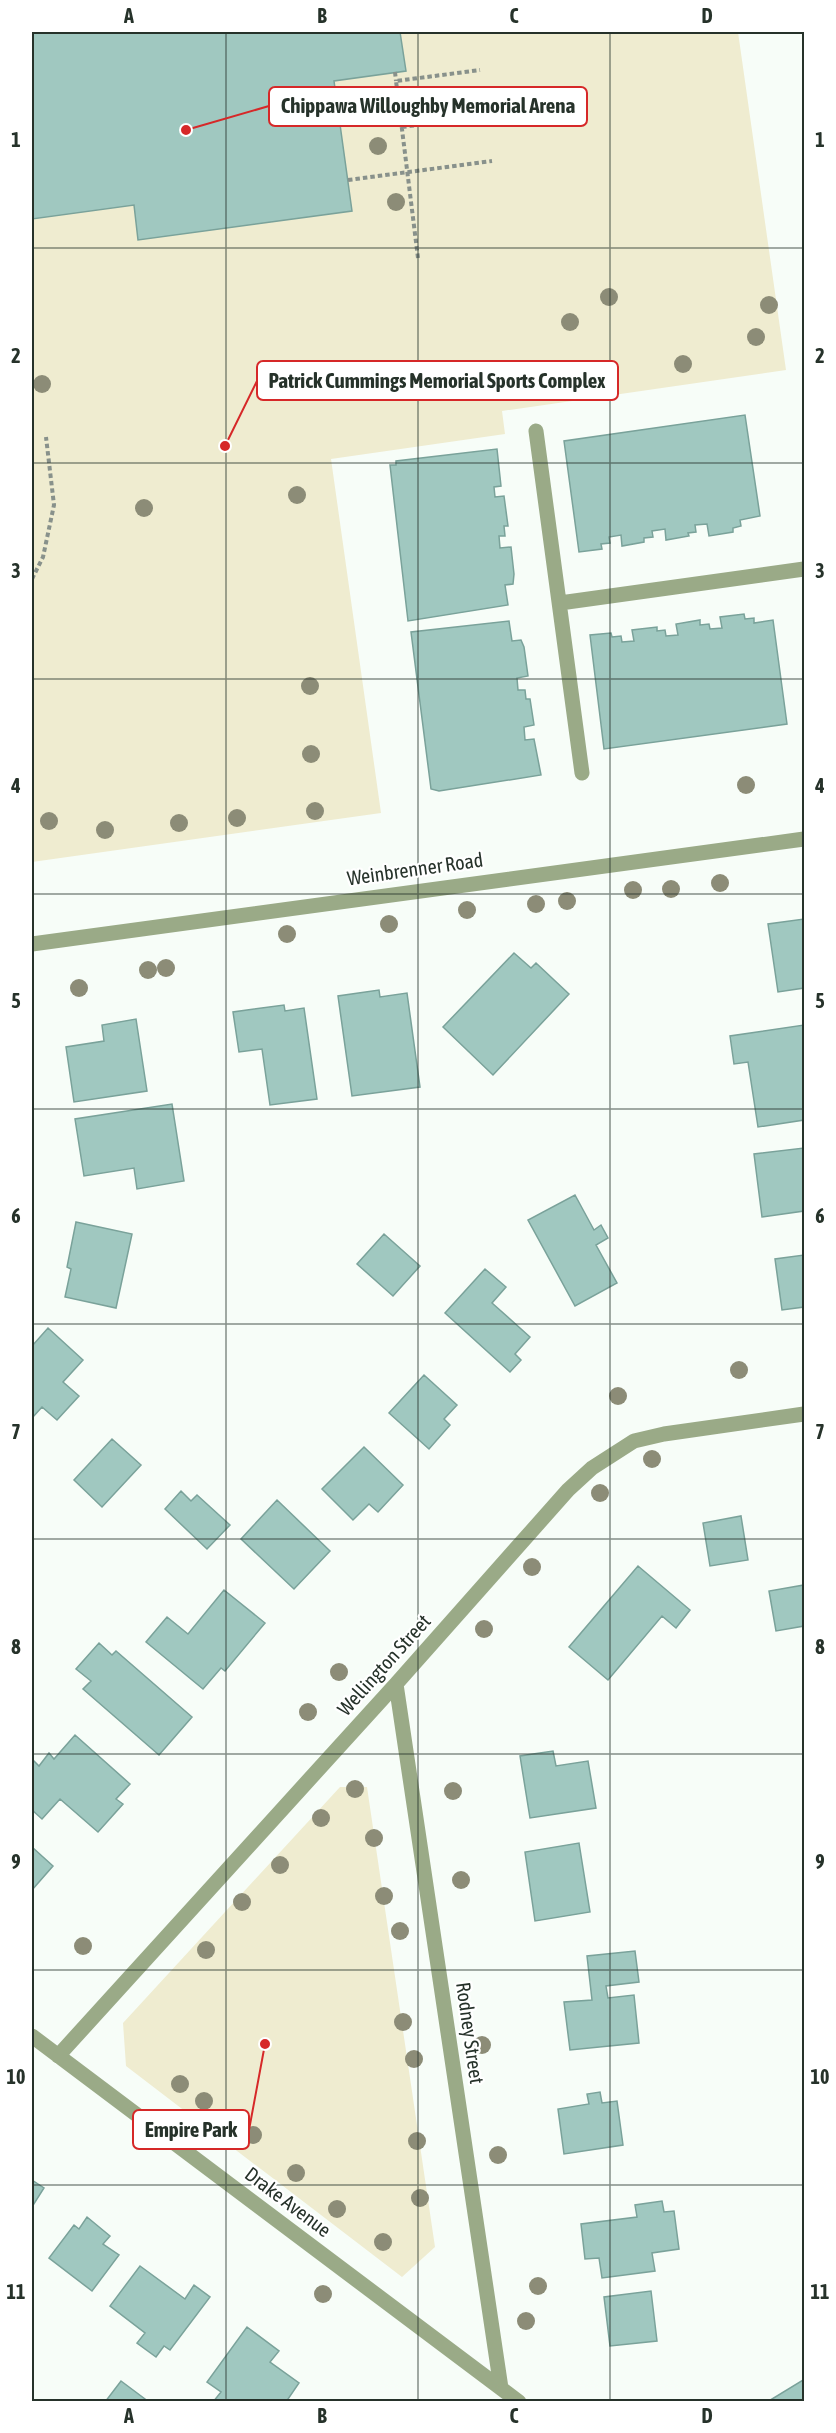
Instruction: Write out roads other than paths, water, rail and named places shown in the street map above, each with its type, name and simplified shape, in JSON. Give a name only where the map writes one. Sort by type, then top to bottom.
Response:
[{"type":"street","points":[[536,431],[582,773]]},
{"type":"street","points":[[560,603],[804,569]]},
{"type":"street","name":"Weinbrenner Road","points":[[32,944],[804,839]]},
{"type":"street","name":"Wellington Street","points":[[58,2056],[396,1684],[568,1490],[612,1453],[634,1441],[664,1434],[804,1414]]},
{"type":"street","name":"Rodney Street","points":[[396,1684],[501,2388]]},
{"type":"street","name":"Drake Avenue","points":[[32,2036],[519,2402]]},
{"type":"place","name":"Chippawa Willoughby Memorial Arena","points":[[186,130]]},
{"type":"place","name":"Patrick Cummings Memorial Sports Complex","points":[[225,446]]},
{"type":"place","name":"Empire Park","points":[[265,2044]]}]
